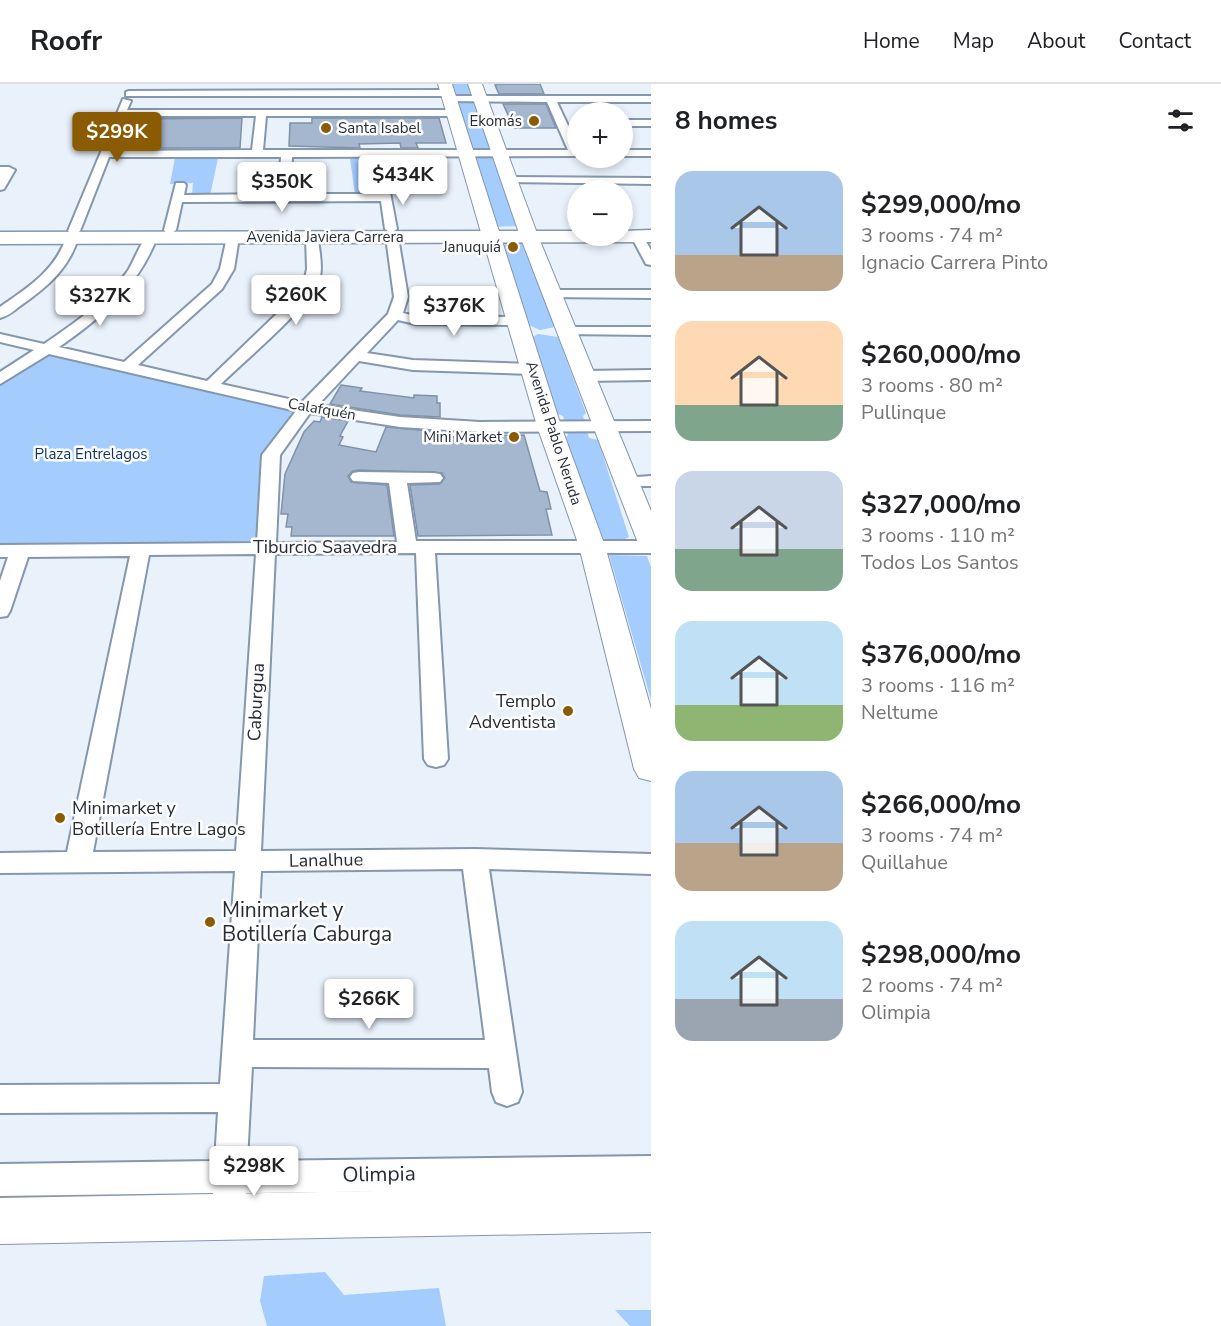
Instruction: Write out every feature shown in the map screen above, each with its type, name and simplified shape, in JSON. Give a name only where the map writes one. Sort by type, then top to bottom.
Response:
[{"type":"main road","name":"Avenida Pablo Neruda","points":[[475,84],[527,232],[534,293],[518,321],[549,426],[592,546],[651,769]]},
{"type":"main road","name":"Avenida Pablo Neruda","points":[[449,97],[490,233],[534,293],[566,331],[651,543]]},
{"type":"main road","name":"Avenida Javiera Carrera","points":[[527,232],[567,229]]},
{"type":"main road","name":"Avenida Javiera Carrera","points":[[0,231],[67,236],[152,237],[175,234],[233,237],[388,234]]},
{"type":"main road","name":"Avenida Javiera Carrera","points":[[0,238],[175,234],[640,232]]},
{"type":"main road","name":"Olimpia","points":[[0,1221],[229,1196],[651,1209]]},
{"type":"street","points":[[0,314],[46,280],[65,256],[67,236],[105,154],[131,89],[290,89],[481,99],[651,99]]},
{"type":"street","points":[[289,113],[290,89]]},
{"type":"street","points":[[121,113],[289,113],[449,97]]},
{"type":"street","points":[[551,99],[567,136]]},
{"type":"street","points":[[257,154],[261,113]]},
{"type":"street","points":[[560,123],[567,123]]},
{"type":"street","points":[[633,123],[651,123]]},
{"type":"street","points":[[105,154],[567,153]]},
{"type":"street","points":[[633,153],[651,153]]},
{"type":"street","points":[[285,198],[286,154]]},
{"type":"street","points":[[0,187],[5,170]]},
{"type":"street","points":[[509,180],[567,184]]},
{"type":"street","points":[[633,183],[651,181]]},
{"type":"street","points":[[175,234],[180,184]]},
{"type":"street","points":[[177,199],[285,198],[385,193],[388,234],[400,297],[395,315],[415,320],[518,321]]},
{"type":"street","points":[[640,232],[651,261]]},
{"type":"street","points":[[0,379],[46,349],[120,292],[143,263],[152,237]]},
{"type":"street","points":[[127,367],[217,286],[227,269],[233,237]]},
{"type":"street","points":[[211,386],[295,304],[310,283],[314,269],[312,237]]},
{"type":"street","points":[[534,293],[651,294]]},
{"type":"street","name":"Caburgua","points":[[229,1196],[271,455],[306,408],[395,315]]},
{"type":"street","points":[[566,331],[651,331]]},
{"type":"street","name":"Calafquén","points":[[0,338],[306,408],[399,422],[438,426],[651,426]]},
{"type":"street","points":[[355,356],[413,365],[533,369]]},
{"type":"street","points":[[583,376],[651,375]]},
{"type":"street","points":[[359,477],[434,478]]},
{"type":"street","points":[[397,478],[416,547],[436,759]]},
{"type":"street","points":[[628,482],[651,481]]},
{"type":"street","name":"Tiburcio Saavedra","points":[[10,550],[592,546],[651,548]]},
{"type":"street","points":[[78,862],[141,549]]},
{"type":"street","points":[[0,611],[10,550]]},
{"type":"street","points":[[475,859],[507,1092]]},
{"type":"street","name":"Lanalhue","points":[[0,863],[475,859],[651,864]]},
{"type":"street","points":[[236,1053],[502,1054]]},
{"type":"street","points":[[0,1099],[234,1098]]},
{"type":"street","name":"Olimpia","points":[[0,1180],[229,1196],[651,1172]]},
{"type":"green space","points":[[449,84],[471,84],[493,152],[471,152]]},
{"type":"green space","points":[[175,158],[218,158],[210,196],[192,196],[193,183],[170,184]]},
{"type":"green space","points":[[350,158],[392,158],[395,183],[374,183],[375,195],[355,195]]},
{"type":"green space","points":[[473,158],[495,158],[520,226],[493,227]]},
{"type":"green space","points":[[502,240],[523,241],[555,327],[540,330],[526,324],[500,243]]},
{"type":"green space","points":[[538,334],[558,337],[586,413],[583,416],[589,438],[598,440],[629,537],[621,541],[599,538],[562,442],[568,435],[563,416],[555,413],[531,338]]},
{"type":"green space","name":"Plaza Entrelagos","points":[[47,353],[296,410],[262,455],[256,542],[0,545],[0,384]]},
{"type":"green space","points":[[609,555],[647,556],[651,567],[651,700]]},
{"type":"green space","points":[[325,1272],[344,1295],[439,1288],[446,1326],[267,1326],[260,1301],[264,1276]]},
{"type":"green space","points":[[615,1310],[651,1310],[651,1326],[630,1326]]},
{"type":"building","points":[[540,84],[544,94],[499,94],[495,85]]},
{"type":"building","name":"Ekomás","points":[[503,104],[546,104],[556,128],[514,128]]},
{"type":"building","points":[[242,118],[240,148],[139,148],[139,145],[132,145],[139,121],[145,119]]},
{"type":"building","points":[[312,118],[439,118],[446,143],[416,143],[418,148],[401,148],[400,143],[359,144],[360,148],[289,146],[290,123],[312,123]]},
{"type":"building","points":[[341,385],[362,388],[360,391],[414,398],[414,395],[437,396],[437,403],[440,403],[440,417],[400,415],[330,404]]},
{"type":"building","points":[[322,417],[348,421],[340,436],[343,437],[339,445],[376,452],[386,427],[441,432],[441,437],[524,435],[540,491],[547,492],[551,509],[546,509],[552,535],[418,536],[410,485],[440,484],[445,478],[442,473],[359,470],[353,471],[348,476],[351,482],[387,485],[394,536],[291,536],[292,527],[286,527],[288,514],[281,514],[285,474],[304,432],[314,421],[320,422]]},
{"type":"place","name":"Ekomás","points":[[534,121]]},
{"type":"place","name":"Santa Isabel","points":[[326,128]]},
{"type":"place","name":"Januquiá","points":[[513,247]]},
{"type":"place","name":"Mini Market","points":[[514,437]]},
{"type":"place","name":"Templo Adventista","points":[[568,711]]},
{"type":"place","name":"Minimarket y Botillería Entre Lagos","points":[[60,818]]},
{"type":"place","name":"Minimarket y Botillería Caburga","points":[[210,922]]}]
